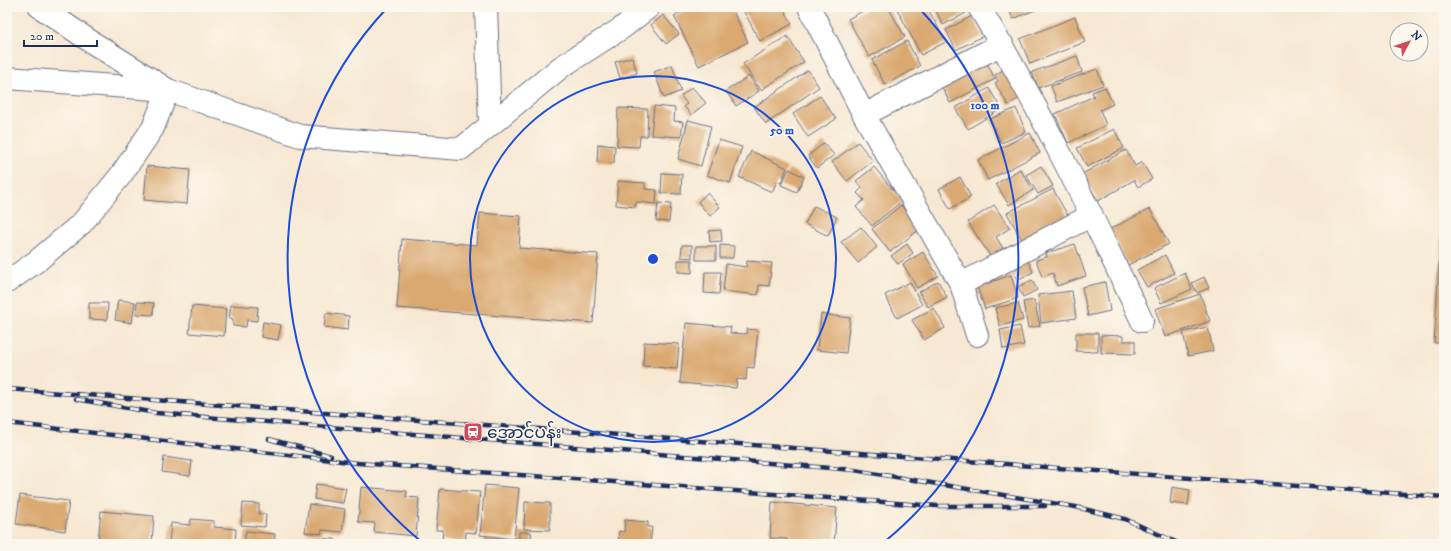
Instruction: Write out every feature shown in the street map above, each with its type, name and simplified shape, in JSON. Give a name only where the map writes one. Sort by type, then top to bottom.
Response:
[{"type":"street","points":[[40,7],[90,41],[168,90],[300,136],[461,149],[561,67],[622,28],[649,7]]},
{"type":"street","points":[[486,7],[490,124]]},
{"type":"street","points":[[809,7],[864,115],[961,284],[976,335]]},
{"type":"street","points":[[979,7],[1002,44],[1092,215],[1142,322]]},
{"type":"street","points":[[864,115],[1002,44]]},
{"type":"street","points":[[7,78],[168,90]]},
{"type":"street","points":[[7,282],[37,261],[82,223],[121,175],[153,128],[168,90]]},
{"type":"street","points":[[961,284],[1092,215]]},
{"type":"building","points":[[690,7],[731,7],[748,42],[699,66],[674,16]]},
{"type":"building","points":[[748,7],[783,7],[792,24],[760,41],[743,10]]},
{"type":"building","points":[[870,7],[888,7],[905,37],[869,57],[848,19]]},
{"type":"building","points":[[896,7],[927,7],[946,42],[921,55]]},
{"type":"building","points":[[934,7],[962,7],[966,13],[943,25]]},
{"type":"building","points":[[1008,7],[1042,7],[1013,19]]},
{"type":"building","points":[[663,15],[679,34],[666,44],[651,25]]},
{"type":"building","points":[[972,16],[983,36],[956,50],[946,30]]},
{"type":"building","points":[[1075,17],[1085,42],[1030,64],[1020,39]]},
{"type":"building","points":[[787,36],[804,62],[761,90],[743,64]]},
{"type":"building","points":[[907,41],[920,66],[885,85],[872,60]]},
{"type":"building","points":[[1077,56],[1082,72],[1038,88],[1032,72]]},
{"type":"building","points":[[632,57],[637,73],[620,78],[615,62]]},
{"type":"building","points":[[986,61],[995,79],[950,103],[941,85]]},
{"type":"building","points":[[672,65],[681,91],[664,98],[654,72]]},
{"type":"building","points":[[1006,68],[1023,96],[1008,105],[995,83],[998,81],[995,75]]},
{"type":"building","points":[[1097,69],[1103,85],[1057,102],[1051,86]]},
{"type":"building","points":[[808,70],[819,87],[766,124],[754,107]]},
{"type":"building","points":[[749,76],[759,91],[736,106],[726,91]]},
{"type":"building","points":[[692,87],[706,103],[691,115],[684,106],[687,104],[681,96]]},
{"type":"building","points":[[1105,87],[1113,104],[1100,110],[1106,125],[1068,143],[1055,114],[1094,96],[1092,92]]},
{"type":"building","points":[[989,88],[1001,109],[968,129],[955,108]]},
{"type":"building","points":[[820,96],[836,119],[808,137],[793,114]]},
{"type":"building","points":[[654,106],[675,108],[674,121],[683,122],[681,137],[651,135]]},
{"type":"building","points":[[618,108],[648,109],[647,136],[640,136],[639,147],[617,146]]},
{"type":"building","points":[[1016,108],[1026,132],[1001,143],[990,119]]},
{"type":"building","points":[[688,120],[711,126],[701,166],[678,159]]},
{"type":"building","points":[[1114,129],[1124,148],[1087,167],[1077,148]]},
{"type":"building","points":[[1030,133],[1040,153],[988,180],[978,160]]},
{"type":"building","points":[[719,140],[742,147],[730,183],[707,175]]},
{"type":"building","points":[[858,142],[873,161],[847,181],[832,162]]},
{"type":"building","points":[[824,143],[834,155],[817,168],[808,156]]},
{"type":"building","points":[[598,144],[615,146],[614,163],[597,162]]},
{"type":"building","points":[[1126,150],[1135,166],[1142,162],[1152,179],[1138,187],[1134,180],[1098,201],[1082,174]]},
{"type":"building","points":[[751,151],[787,168],[781,183],[777,181],[772,192],[739,177]]},
{"type":"building","points":[[147,166],[190,170],[187,204],[144,200]]},
{"type":"building","points":[[1041,166],[1053,186],[1038,194],[1026,175]]},
{"type":"building","points":[[874,167],[902,201],[872,226],[856,207],[864,200],[857,193],[862,188],[856,181]]},
{"type":"building","points":[[789,169],[804,177],[797,192],[781,185]]},
{"type":"building","points":[[1020,169],[1033,190],[1009,205],[996,184]]},
{"type":"building","points":[[662,173],[682,174],[681,194],[661,193]]},
{"type":"building","points":[[960,177],[971,197],[950,209],[939,189]]},
{"type":"building","points":[[618,181],[645,183],[645,189],[657,190],[656,204],[636,202],[635,207],[616,205]]},
{"type":"building","points":[[1053,189],[1069,218],[1023,242],[1007,213]]},
{"type":"building","points":[[707,193],[720,207],[710,216],[698,202]]},
{"type":"building","points":[[1443,200],[1444,343],[1434,343]]},
{"type":"building","points":[[658,203],[671,204],[669,222],[656,221]]},
{"type":"building","points":[[901,205],[920,229],[890,252],[872,229]]},
{"type":"building","points":[[994,205],[1010,228],[996,237],[1003,248],[990,256],[968,222]]},
{"type":"building","points":[[814,206],[837,217],[828,236],[805,224]]},
{"type":"building","points":[[1150,209],[1169,244],[1128,265],[1110,229]]},
{"type":"building","points":[[480,213],[521,216],[519,248],[598,254],[593,323],[397,308],[402,239],[477,245]]},
{"type":"building","points":[[861,227],[877,247],[858,263],[841,242]]},
{"type":"building","points":[[721,230],[722,241],[710,242],[709,231]]},
{"type":"building","points":[[907,244],[913,253],[898,264],[891,256]]},
{"type":"building","points":[[1075,244],[1086,276],[1057,286],[1053,273],[1042,277],[1036,260],[1047,257],[1046,253]]},
{"type":"building","points":[[682,245],[692,245],[692,258],[681,257]]},
{"type":"building","points":[[720,245],[734,246],[733,258],[720,258]]},
{"type":"building","points":[[696,246],[716,246],[716,260],[696,260]]},
{"type":"building","points":[[923,252],[938,276],[917,288],[903,264]]},
{"type":"building","points":[[1165,255],[1174,273],[1147,287],[1137,270]]},
{"type":"building","points":[[1026,256],[1033,272],[1017,280],[1010,264]]},
{"type":"building","points":[[678,260],[692,260],[692,273],[678,272]]},
{"type":"building","points":[[747,261],[772,263],[769,286],[759,285],[758,295],[723,291],[726,264],[746,267]]},
{"type":"building","points":[[705,272],[721,272],[719,294],[704,293]]},
{"type":"building","points":[[1185,273],[1192,289],[1161,303],[1154,288]]},
{"type":"building","points":[[1011,275],[1018,298],[985,309],[977,287]]},
{"type":"building","points":[[1204,277],[1209,288],[1197,293],[1192,283]]},
{"type":"building","points":[[1032,280],[1037,290],[1023,297],[1018,287]]},
{"type":"building","points":[[938,281],[947,297],[928,307],[919,292]]},
{"type":"building","points":[[910,282],[922,305],[897,318],[885,295]]},
{"type":"building","points":[[1105,282],[1110,311],[1088,316],[1082,287]]},
{"type":"building","points":[[1072,291],[1076,318],[1041,323],[1038,295]]},
{"type":"building","points":[[1200,294],[1210,321],[1165,337],[1155,309]]},
{"type":"building","points":[[118,300],[135,302],[132,323],[115,320]]},
{"type":"building","points":[[1034,300],[1040,326],[1028,328],[1023,302]]},
{"type":"building","points":[[137,302],[154,303],[153,315],[136,314]]},
{"type":"building","points":[[89,303],[108,303],[107,320],[89,319]]},
{"type":"building","points":[[1018,303],[1023,320],[1000,326],[995,308]]},
{"type":"building","points":[[231,305],[258,307],[257,321],[247,320],[246,327],[233,326],[233,319],[229,318]]},
{"type":"building","points":[[192,306],[226,309],[224,336],[189,333]]},
{"type":"building","points":[[934,308],[945,328],[924,340],[912,320]]},
{"type":"building","points":[[326,313],[349,316],[348,330],[324,327]]},
{"type":"building","points":[[821,314],[850,318],[846,353],[817,350]]},
{"type":"building","points":[[263,322],[281,325],[278,340],[261,337]]},
{"type":"building","points":[[686,323],[731,327],[730,333],[747,334],[747,329],[758,330],[754,368],[747,367],[746,380],[737,379],[736,388],[680,383]]},
{"type":"building","points":[[1020,326],[1024,345],[1003,349],[1000,330]]},
{"type":"building","points":[[1208,327],[1213,351],[1188,356],[1183,332]]},
{"type":"building","points":[[1076,333],[1098,333],[1098,352],[1076,351]]},
{"type":"building","points":[[1101,335],[1123,336],[1123,341],[1135,341],[1135,354],[1101,353]]},
{"type":"building","points":[[644,342],[679,344],[677,369],[643,366]]},
{"type":"building","points":[[164,457],[192,461],[190,476],[162,472]]},
{"type":"building","points":[[316,484],[346,488],[343,503],[314,499]]},
{"type":"building","points":[[485,485],[519,488],[514,539],[480,535]]},
{"type":"building","points":[[361,487],[407,491],[406,497],[419,498],[416,536],[374,532],[375,523],[358,522]]},
{"type":"building","points":[[1172,487],[1190,490],[1188,505],[1170,503]]},
{"type":"building","points":[[440,489],[480,492],[476,533],[466,532],[465,542],[442,541],[443,530],[436,530]]},
{"type":"building","points":[[20,495],[69,501],[65,531],[16,524]]},
{"type":"building","points":[[525,502],[550,503],[550,530],[524,529]]},
{"type":"building","points":[[772,502],[837,508],[834,543],[800,540],[800,544],[786,544],[787,539],[770,538]]},
{"type":"building","points":[[243,503],[259,504],[259,514],[266,514],[265,527],[241,525]]},
{"type":"building","points":[[309,504],[345,509],[342,532],[322,530],[321,534],[305,532]]},
{"type":"building","points":[[101,511],[154,516],[152,544],[98,542]]},
{"type":"building","points":[[191,519],[214,521],[214,527],[236,529],[235,544],[169,544],[171,523],[190,525]]},
{"type":"building","points":[[625,520],[648,522],[648,527],[652,527],[650,544],[618,544],[619,531],[624,532]]},
{"type":"building","points":[[246,531],[275,534],[274,544],[244,544]]},
{"type":"building","points":[[519,532],[531,532],[532,544],[519,544]]},
{"type":"building","points":[[305,538],[335,539],[335,544],[305,544]]},
{"type":"building","points":[[485,538],[508,542],[508,544],[484,544]]},
{"type":"railway","points":[[7,389],[1444,497]]},
{"type":"railway","points":[[76,399],[156,413],[854,470],[1076,507],[1125,519],[1180,544]]},
{"type":"railway","points":[[7,423],[358,463],[937,506],[1045,506]]},
{"type":"railway","points":[[269,439],[331,456]]},
{"type":"place","name":"အောင်ပန်း","points":[[473,432]]}]
